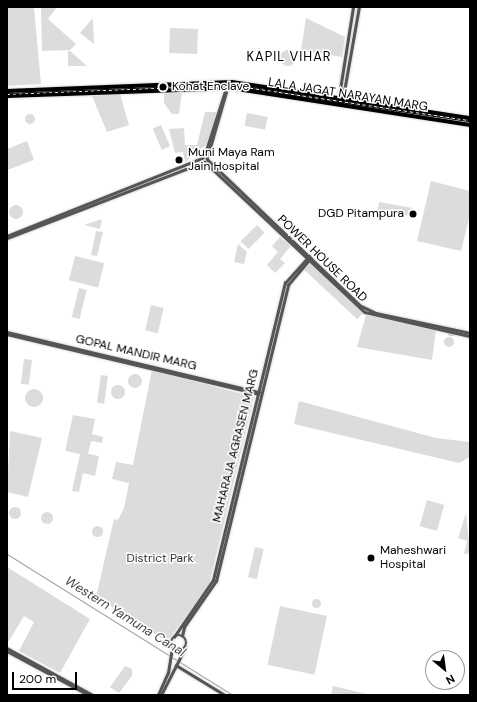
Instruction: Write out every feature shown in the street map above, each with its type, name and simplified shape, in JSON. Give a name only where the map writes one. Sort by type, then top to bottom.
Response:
[{"type":"main road","name":"LALA JAGAT NARAYAN MARG","points":[[7,91],[229,82],[341,97],[470,118]]},
{"type":"main road","name":"LALA JAGAT NARAYAN MARG","points":[[7,96],[228,88],[340,103],[470,125]]},
{"type":"street","points":[[341,97],[353,7]]},
{"type":"street","points":[[340,103],[358,7]]},
{"type":"street","points":[[7,237],[207,159],[229,82]]},
{"type":"street","points":[[204,160],[228,88]]},
{"type":"street","name":"POWER HOUSE ROAD","points":[[207,159],[309,258]]},
{"type":"street","name":"POWER HOUSE ROAD","points":[[204,160],[309,258],[370,312],[470,334]]},
{"type":"street","name":"MAHARAJA AGRASEN MARG","points":[[174,637],[213,580],[288,285],[309,258]]},
{"type":"street","name":"GOPAL MANDIR MARG","points":[[7,333],[260,393]]},
{"type":"street","name":"MAHARAJA AGRASEN MARG","points":[[182,636],[184,627],[216,581],[260,393]]},
{"type":"street","points":[[182,636],[187,640],[185,648],[160,695],[172,660],[172,646],[174,637],[182,636]]},
{"type":"street","points":[[172,646],[178,650],[185,648]]},
{"type":"street","points":[[7,649],[89,695]]},
{"type":"street","points":[[7,649],[93,695]]},
{"type":"street","points":[[176,664],[225,695]]},
{"type":"green space","points":[[7,7],[34,8],[41,84],[7,86]]},
{"type":"green space","points":[[57,7],[48,19],[76,44],[70,50],[42,51],[41,8]]},
{"type":"green space","points":[[306,18],[345,37],[342,57],[301,50]]},
{"type":"green space","points":[[92,19],[93,20],[94,44],[80,33]]},
{"type":"green space","points":[[170,28],[198,29],[197,54],[169,53]]},
{"type":"green space","points":[[285,50],[291,50],[296,55],[294,64],[291,66],[285,66],[280,61],[280,55]]},
{"type":"green space","points":[[68,51],[70,51],[87,66],[68,66]]},
{"type":"green space","points":[[182,92],[179,114],[172,114],[164,103],[164,94]]},
{"type":"green space","points":[[120,94],[129,125],[107,132],[92,96]]},
{"type":"green space","points":[[205,112],[218,112],[208,143],[185,162],[183,152],[175,153],[169,129],[184,128],[185,145],[197,145]]},
{"type":"green space","points":[[247,113],[268,117],[265,130],[245,126]]},
{"type":"green space","points":[[28,114],[32,114],[34,115],[34,123],[28,124],[25,121],[25,117]]},
{"type":"green space","points":[[161,125],[170,146],[162,150],[153,129]]},
{"type":"green space","points":[[27,141],[34,160],[7,170],[7,149]]},
{"type":"green space","points":[[431,181],[470,191],[470,215],[461,251],[417,241]]},
{"type":"green space","points":[[379,202],[412,208],[411,216],[378,210]]},
{"type":"green space","points":[[16,205],[21,207],[23,212],[21,217],[16,219],[11,217],[9,212],[11,207]]},
{"type":"green space","points":[[102,219],[100,229],[84,225]]},
{"type":"green space","points":[[257,225],[265,233],[249,249],[241,241]]},
{"type":"green space","points":[[96,231],[103,232],[97,256],[91,255]]},
{"type":"green space","points":[[280,237],[291,246],[280,259],[285,263],[275,273],[267,265],[278,252],[272,246]]},
{"type":"green space","points":[[238,244],[247,252],[244,264],[234,262]]},
{"type":"green space","points":[[75,256],[104,263],[98,288],[69,280]]},
{"type":"green space","points":[[310,263],[363,313],[357,319],[304,270]]},
{"type":"green space","points":[[79,288],[87,290],[80,319],[72,317]]},
{"type":"green space","points":[[151,305],[164,308],[158,333],[145,330]]},
{"type":"green space","points":[[366,315],[436,330],[432,360],[357,347]]},
{"type":"green space","points":[[447,337],[451,337],[453,338],[453,346],[447,347],[444,344],[444,340]]},
{"type":"green space","points":[[24,359],[32,360],[29,385],[21,384]]},
{"type":"green space","name":"District Park","points":[[152,370],[254,397],[209,585],[167,642],[96,597],[114,519],[118,520],[124,508],[129,483],[112,479],[116,462],[133,465]]},
{"type":"green space","points":[[135,374],[140,376],[142,381],[140,386],[135,388],[130,386],[128,381],[130,376]]},
{"type":"green space","points":[[101,375],[108,376],[104,404],[97,403]]},
{"type":"green space","points":[[115,385],[121,385],[125,389],[125,395],[121,399],[115,399],[111,395],[111,389]]},
{"type":"green space","points":[[34,389],[40,392],[43,398],[40,404],[34,407],[28,404],[25,398],[28,392]]},
{"type":"green space","points":[[299,401],[436,438],[470,442],[470,457],[459,463],[294,424]]},
{"type":"green space","points":[[73,415],[95,419],[92,434],[103,437],[102,443],[91,441],[88,454],[99,456],[95,476],[83,473],[79,492],[72,491],[80,454],[65,451]]},
{"type":"green space","points":[[10,431],[42,438],[28,497],[7,492]]},
{"type":"green space","points":[[427,500],[444,505],[437,531],[420,526]]},
{"type":"green space","points":[[15,507],[19,509],[21,513],[19,517],[15,519],[11,517],[9,513],[11,509]]},
{"type":"green space","points":[[45,512],[49,512],[53,518],[49,524],[45,524],[41,520],[41,516]]},
{"type":"green space","points":[[466,513],[470,553],[464,554],[467,541],[458,538]]},
{"type":"green space","points":[[95,526],[99,526],[101,527],[101,535],[95,536],[92,533],[92,529]]},
{"type":"green space","points":[[255,547],[264,549],[257,579],[248,577]]},
{"type":"green space","points":[[7,567],[90,619],[60,673],[19,651],[34,622],[24,616],[7,644]]},
{"type":"green space","points":[[316,598],[321,603],[316,608],[311,603]]},
{"type":"green space","points":[[280,606],[327,616],[314,675],[268,665]]},
{"type":"green space","points":[[125,666],[132,669],[132,676],[119,693],[110,687]]},
{"type":"green space","points":[[333,686],[371,695],[331,695]]},
{"type":"waterway","points":[[448,334],[453,335]]},
{"type":"waterway","name":"Western Yamuna Canal","points":[[7,554],[233,695]]},
{"type":"railway","points":[[7,94],[232,85],[470,120]]},
{"type":"place","name":"Kohat Enclave","points":[[163,87]]},
{"type":"place","name":"Muni Maya Ram Jain Hospital","points":[[179,160]]},
{"type":"place","name":"DGD Pitampura","points":[[413,214]]},
{"type":"place","name":"Maheshwari Hospital","points":[[371,558]]},
{"type":"district","name":"KAPIL VIHAR","points":[[289,57]]}]
